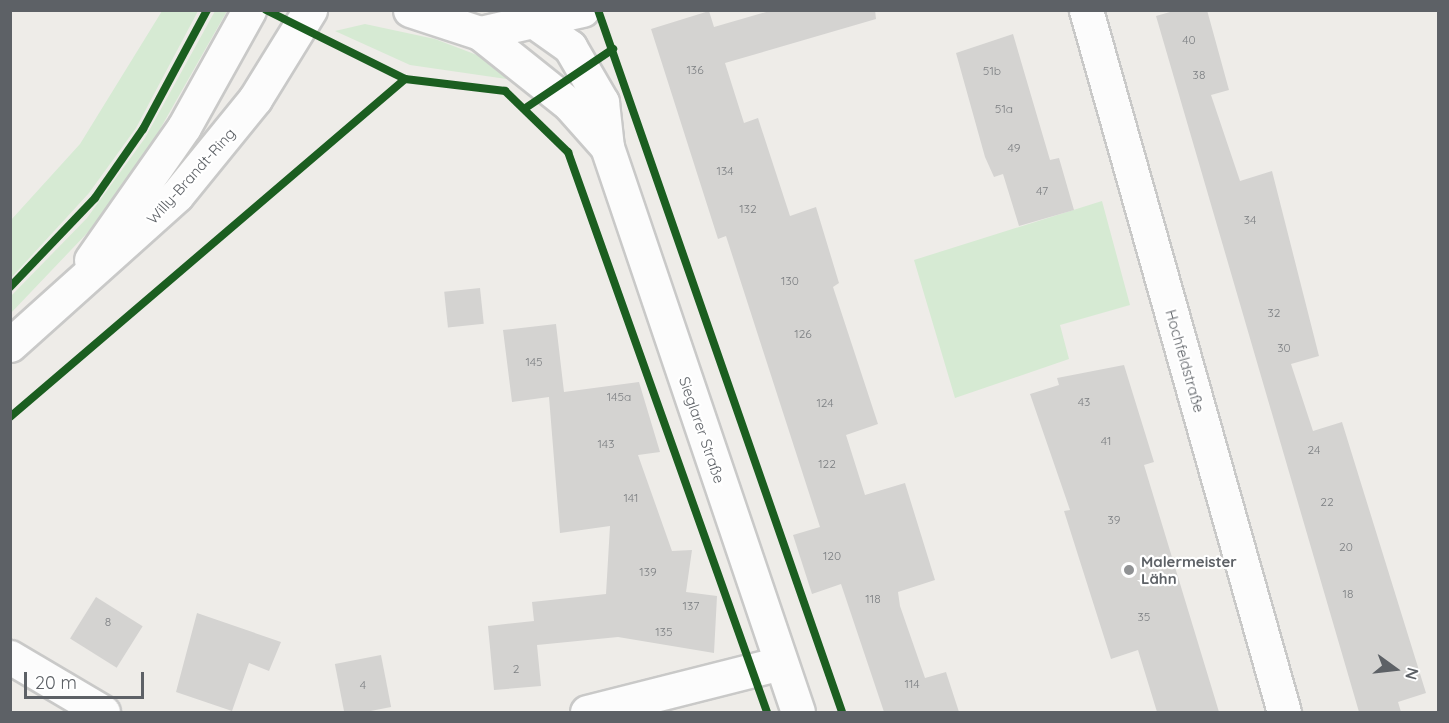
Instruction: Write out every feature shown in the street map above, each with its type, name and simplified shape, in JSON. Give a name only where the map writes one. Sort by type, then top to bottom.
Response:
[{"type":"street","name":"Willy-Brandt-Ring","points":[[70,291],[184,126],[249,10]]},
{"type":"street","name":"Willy-Brandt-Ring","points":[[10,345],[70,291],[127,246],[221,145],[310,10]]},
{"type":"street","name":"Sieglarer Straße","points":[[410,10],[480,33],[569,104],[607,147]]},
{"type":"street","points":[[530,16],[582,10]]},
{"type":"street","name":"Hochfeldstraße","points":[[1086,10],[1284,712]]},
{"type":"street","name":"Sieglarer Straße","points":[[480,33],[530,16],[570,46],[602,102],[607,147],[798,712]]},
{"type":"street","points":[[10,657],[103,712]]},
{"type":"street","points":[[587,712],[781,663]]},
{"type":"green space","points":[[162,11],[198,11],[136,128],[89,193],[11,278],[11,220],[80,144]]},
{"type":"green space","points":[[215,11],[227,11],[151,145],[91,229],[11,313],[10,297],[87,218],[145,138]]},
{"type":"green space","points":[[365,24],[435,39],[490,60],[521,81],[410,65],[335,31]]},
{"type":"green space","points":[[1102,201],[1130,305],[1060,325],[1069,359],[955,398],[914,260]]},
{"type":"building","points":[[773,10],[875,10],[876,19],[725,63],[744,123],[758,118],[790,216],[816,207],[839,283],[833,287],[878,424],[846,435],[865,495],[905,483],[935,580],[898,592],[900,606],[925,678],[946,672],[959,712],[884,712],[841,584],[812,594],[793,535],[820,527],[726,236],[718,239],[651,29],[709,11],[714,27]]},
{"type":"building","points":[[1177,10],[1207,10],[1229,90],[1211,95],[1240,181],[1272,171],[1319,356],[1291,364],[1313,431],[1342,422],[1426,693],[1398,702],[1401,712],[1359,712],[1156,16]]},
{"type":"building","points":[[1013,34],[1050,160],[1059,158],[1074,210],[1019,226],[1003,174],[994,177],[985,157],[956,53]]},
{"type":"building","points":[[480,288],[484,324],[448,328],[444,292]]},
{"type":"building","points":[[556,324],[564,392],[639,382],[660,452],[638,455],[672,551],[692,550],[686,592],[717,596],[714,653],[618,637],[537,645],[541,686],[494,690],[488,626],[534,621],[532,602],[606,594],[610,526],[560,533],[549,397],[512,402],[503,330]]},
{"type":"building","points":[[1124,365],[1154,462],[1144,465],[1219,712],[1157,712],[1138,650],[1111,659],[1064,511],[1070,510],[1030,394],[1059,385],[1057,378]]},
{"type":"building","points":[[96,597],[143,626],[117,668],[70,639]]},
{"type":"building","points":[[197,613],[281,642],[269,671],[249,663],[232,711],[176,692]]},
{"type":"building","points":[[381,655],[391,707],[366,712],[344,712],[335,664]]},
{"type":"cycle path","points":[[10,287],[95,198],[143,129],[207,10]]},
{"type":"cycle path","points":[[266,10],[405,79],[505,91],[568,152],[767,712]]},
{"type":"cycle path","points":[[598,10],[842,712]]},
{"type":"cycle path","points":[[527,107],[613,49]]},
{"type":"cycle path","points":[[10,417],[405,79]]},
{"type":"place","name":"Malermeister Lähn","points":[[1129,570]]}]
